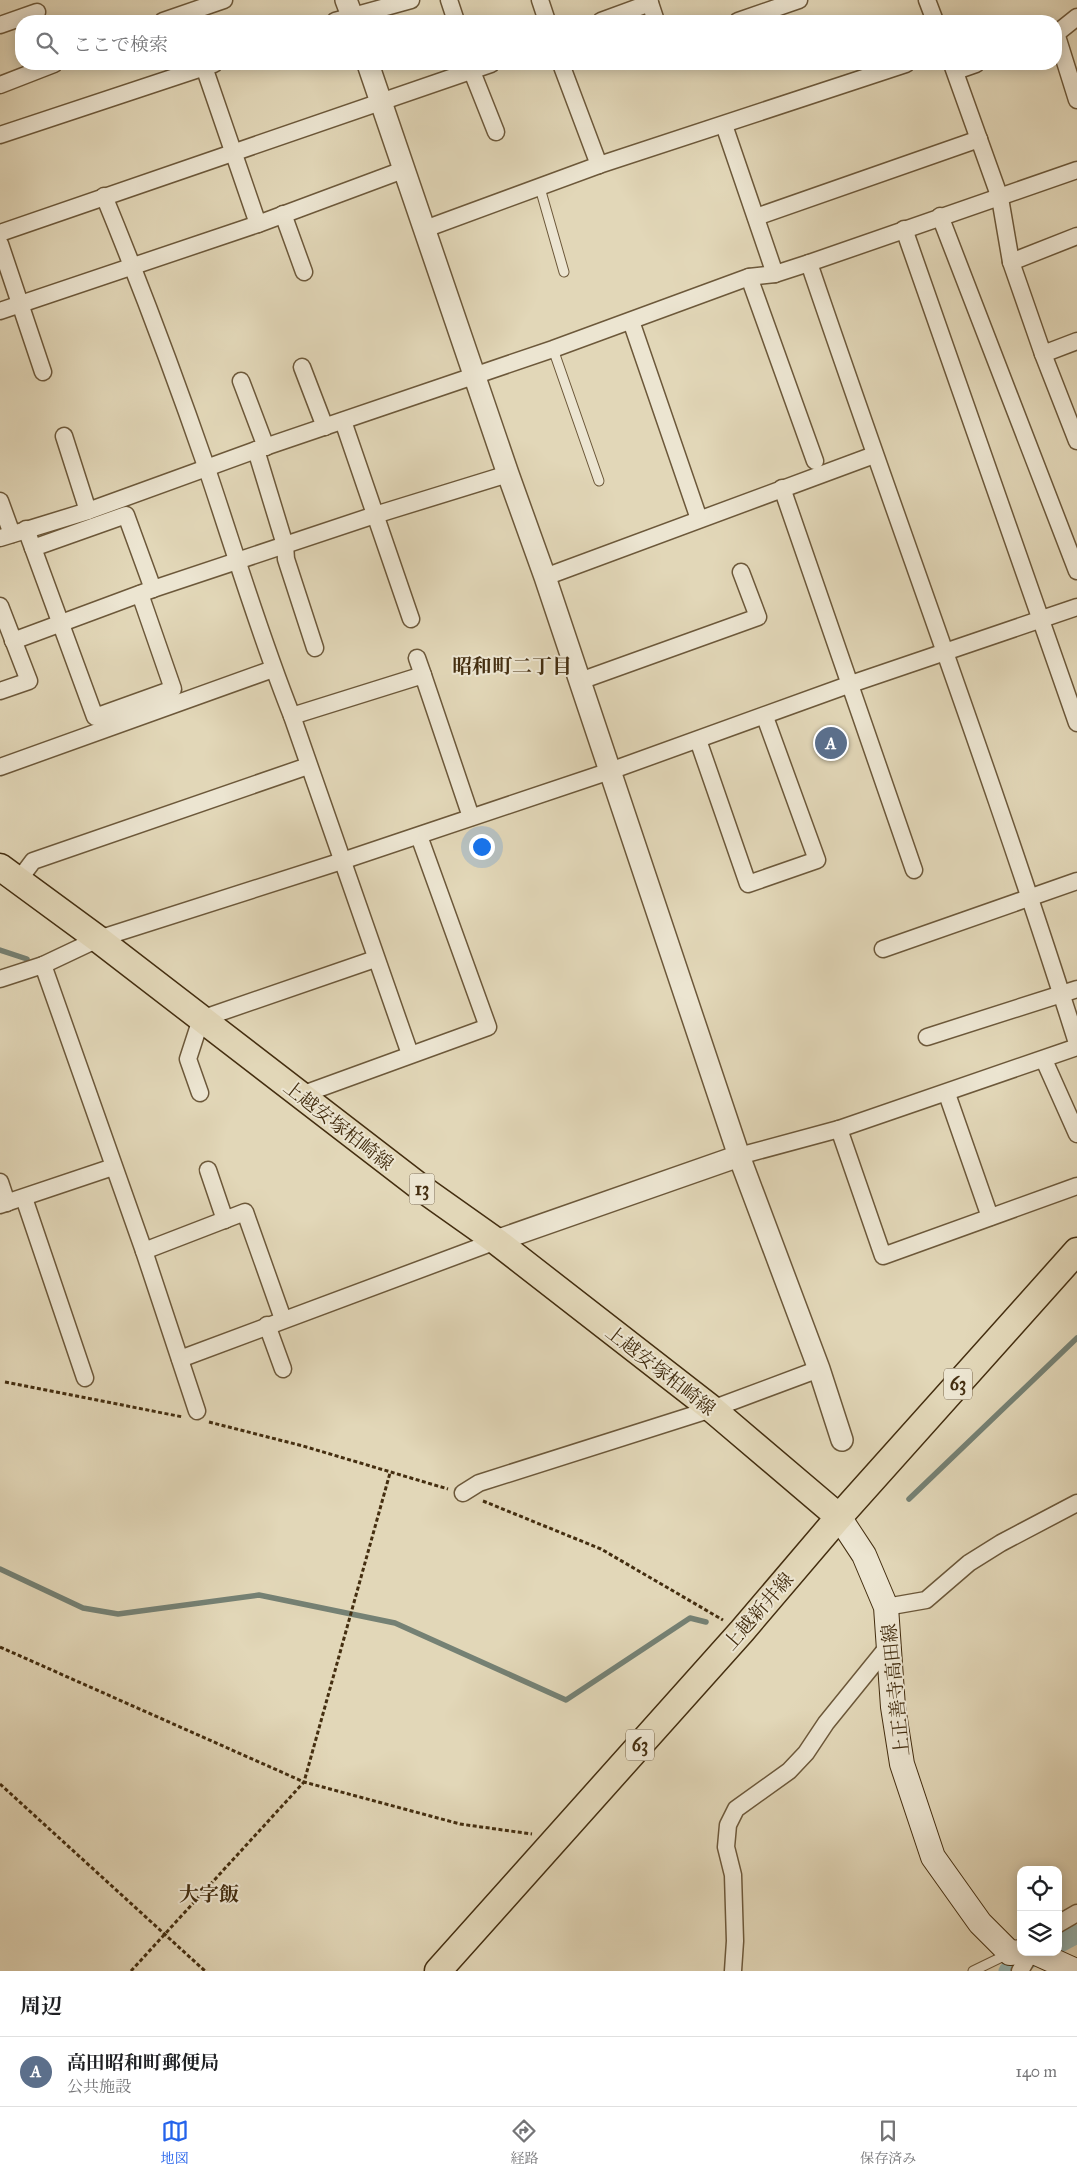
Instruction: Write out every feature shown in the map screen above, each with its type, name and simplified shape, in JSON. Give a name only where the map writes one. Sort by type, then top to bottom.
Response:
[{"type":"main road","name":"上越安塚柏崎線","points":[[9,874],[98,939],[424,1190],[496,1241],[712,1409],[839,1517]]},
{"type":"main road","name":"上越新井線","points":[[438,1971],[742,1631],[839,1517],[1077,1251]]},
{"type":"main road","name":"上正善寺高田線","points":[[839,1517],[864,1555],[886,1607],[893,1707],[902,1764],[933,1857],[980,1923],[1020,1957]]},
{"type":"main road","points":[[1043,1956],[1076,1971]]},
{"type":"street","points":[[192,15],[224,0]]},
{"type":"street","points":[[347,14],[411,0]]},
{"type":"street","points":[[449,0],[454,15]]},
{"type":"street","points":[[540,0],[544,15]]},
{"type":"street","points":[[755,15],[799,0]]},
{"type":"street","points":[[927,0],[933,15]]},
{"type":"street","points":[[616,15],[650,2],[654,15]]},
{"type":"street","points":[[28,15],[37,12]]},
{"type":"street","points":[[1062,28],[1077,17]]},
{"type":"street","points":[[0,25],[15,20]]},
{"type":"street","points":[[1062,52],[1077,100]]},
{"type":"street","points":[[0,85],[39,70]]},
{"type":"street","points":[[0,135],[192,70]]},
{"type":"street","points":[[208,70],[232,154],[258,224]]},
{"type":"street","points":[[370,70],[545,577],[739,1156],[820,1369],[842,1440]]},
{"type":"street","points":[[0,233],[104,196],[232,154],[464,70]]},
{"type":"street","points":[[471,70],[496,132]]},
{"type":"street","points":[[563,70],[599,165]]},
{"type":"street","points":[[425,229],[599,165],[888,70]]},
{"type":"street","points":[[955,70],[1000,198],[1011,262],[1043,354],[1077,441]]},
{"type":"street","points":[[724,124],[774,274]]},
{"type":"street","points":[[756,217],[979,139]]},
{"type":"street","points":[[0,311],[258,224],[403,170]]},
{"type":"street","points":[[13,534],[88,511],[206,467],[553,349],[749,276],[774,274],[809,263],[1077,170]]},
{"type":"street","points":[[104,196],[133,266],[206,467],[273,669],[292,716],[375,959],[410,1054]]},
{"type":"street","points":[[283,214],[304,272]]},
{"type":"street","points":[[940,216],[1077,572]]},
{"type":"street","points":[[904,229],[1077,723]]},
{"type":"street","points":[[1011,262],[1077,236]]},
{"type":"street","points":[[0,244],[43,372]]},
{"type":"street","points":[[809,263],[874,454],[1031,897],[1069,992],[1077,1043]]},
{"type":"street","points":[[749,276],[815,461]]},
{"type":"street","points":[[631,321],[699,519]]},
{"type":"street","points":[[1043,354],[1077,341]]},
{"type":"street","points":[[302,367],[325,427]]},
{"type":"street","points":[[241,382],[261,448],[286,545],[286,559],[315,648]]},
{"type":"street","points":[[343,421],[411,619]]},
{"type":"street","points":[[64,436],[88,511]]},
{"type":"street","points":[[545,577],[874,454]]},
{"type":"street","points":[[13,641],[238,561],[508,474]]},
{"type":"street","points":[[782,488],[848,685],[914,870]]},
{"type":"street","points":[[0,501],[13,534],[33,548],[96,717],[173,689],[126,515],[33,548]]},
{"type":"street","points":[[580,680],[758,617],[742,572]]},
{"type":"street","points":[[0,606],[29,681],[0,691]]},
{"type":"street","points":[[0,979],[43,965],[98,939],[419,836],[764,717],[848,685],[1077,607]]},
{"type":"street","points":[[417,658],[471,817]]},
{"type":"street","points":[[0,767],[273,669]]},
{"type":"street","points":[[292,716],[423,675]]},
{"type":"street","points":[[698,740],[748,884],[817,860],[764,717]]},
{"type":"street","points":[[9,874],[33,861],[308,766]]},
{"type":"street","points":[[301,1095],[488,1027],[419,836]]},
{"type":"street","points":[[884,949],[1077,881]]},
{"type":"street","points":[[200,1093],[188,1059],[201,1019],[375,959]]},
{"type":"street","points":[[43,965],[113,1168],[144,1251],[197,1417]]},
{"type":"street","points":[[926,1037],[1069,992]]},
{"type":"street","points":[[180,1359],[496,1241],[739,1156],[839,1129],[948,1094],[1077,1047]]},
{"type":"street","points":[[1044,1060],[1077,1134]]},
{"type":"street","points":[[948,1094],[990,1217]]},
{"type":"street","points":[[839,1129],[883,1256],[1077,1186]]},
{"type":"street","points":[[0,1182],[3,1204],[113,1168]]},
{"type":"street","points":[[208,1170],[225,1220]]},
{"type":"street","points":[[24,1198],[85,1378]]},
{"type":"street","points":[[144,1251],[245,1212],[283,1319]]},
{"type":"street","points":[[267,1326],[283,1369]]},
{"type":"street","points":[[463,1493],[479,1483],[712,1409],[820,1369]]},
{"type":"street","points":[[886,1607],[926,1600],[968,1563],[1001,1543],[1077,1503]]},
{"type":"street","points":[[733,1971],[736,1940],[733,1875],[726,1847],[728,1825],[736,1809],[789,1771],[806,1753],[826,1723],[890,1644]]},
{"type":"street","points":[[1062,1922],[1077,1913]]},
{"type":"lane","points":[[540,188],[564,272]]},
{"type":"lane","points":[[553,349],[599,480]]},
{"type":"lane","points":[[972,1971],[1020,1957]]},
{"type":"path","points":[[5,1382],[197,1417],[463,1493],[601,1549],[742,1631]]},
{"type":"path","points":[[131,1971],[304,1782],[390,1473]]},
{"type":"path","points":[[0,1647],[304,1782],[460,1824],[558,1837]]},
{"type":"path","points":[[0,1784],[205,1971]]},
{"type":"waterway","points":[[0,950],[27,959]]},
{"type":"waterway","points":[[909,1499],[1077,1338]]},
{"type":"waterway","points":[[0,1569],[83,1608],[118,1614],[259,1595],[395,1623],[566,1700],[690,1618],[706,1622]]},
{"type":"waterway","points":[[1062,1942],[1077,1934]]},
{"type":"waterway","points":[[1008,1971],[1035,1956]]},
{"type":"place","name":"高田昭和町郵便局","points":[[831,743]]},
{"type":"district","name":"昭和町二丁目","points":[[512,666]]},
{"type":"district","name":"大字飯","points":[[209,1894]]}]
